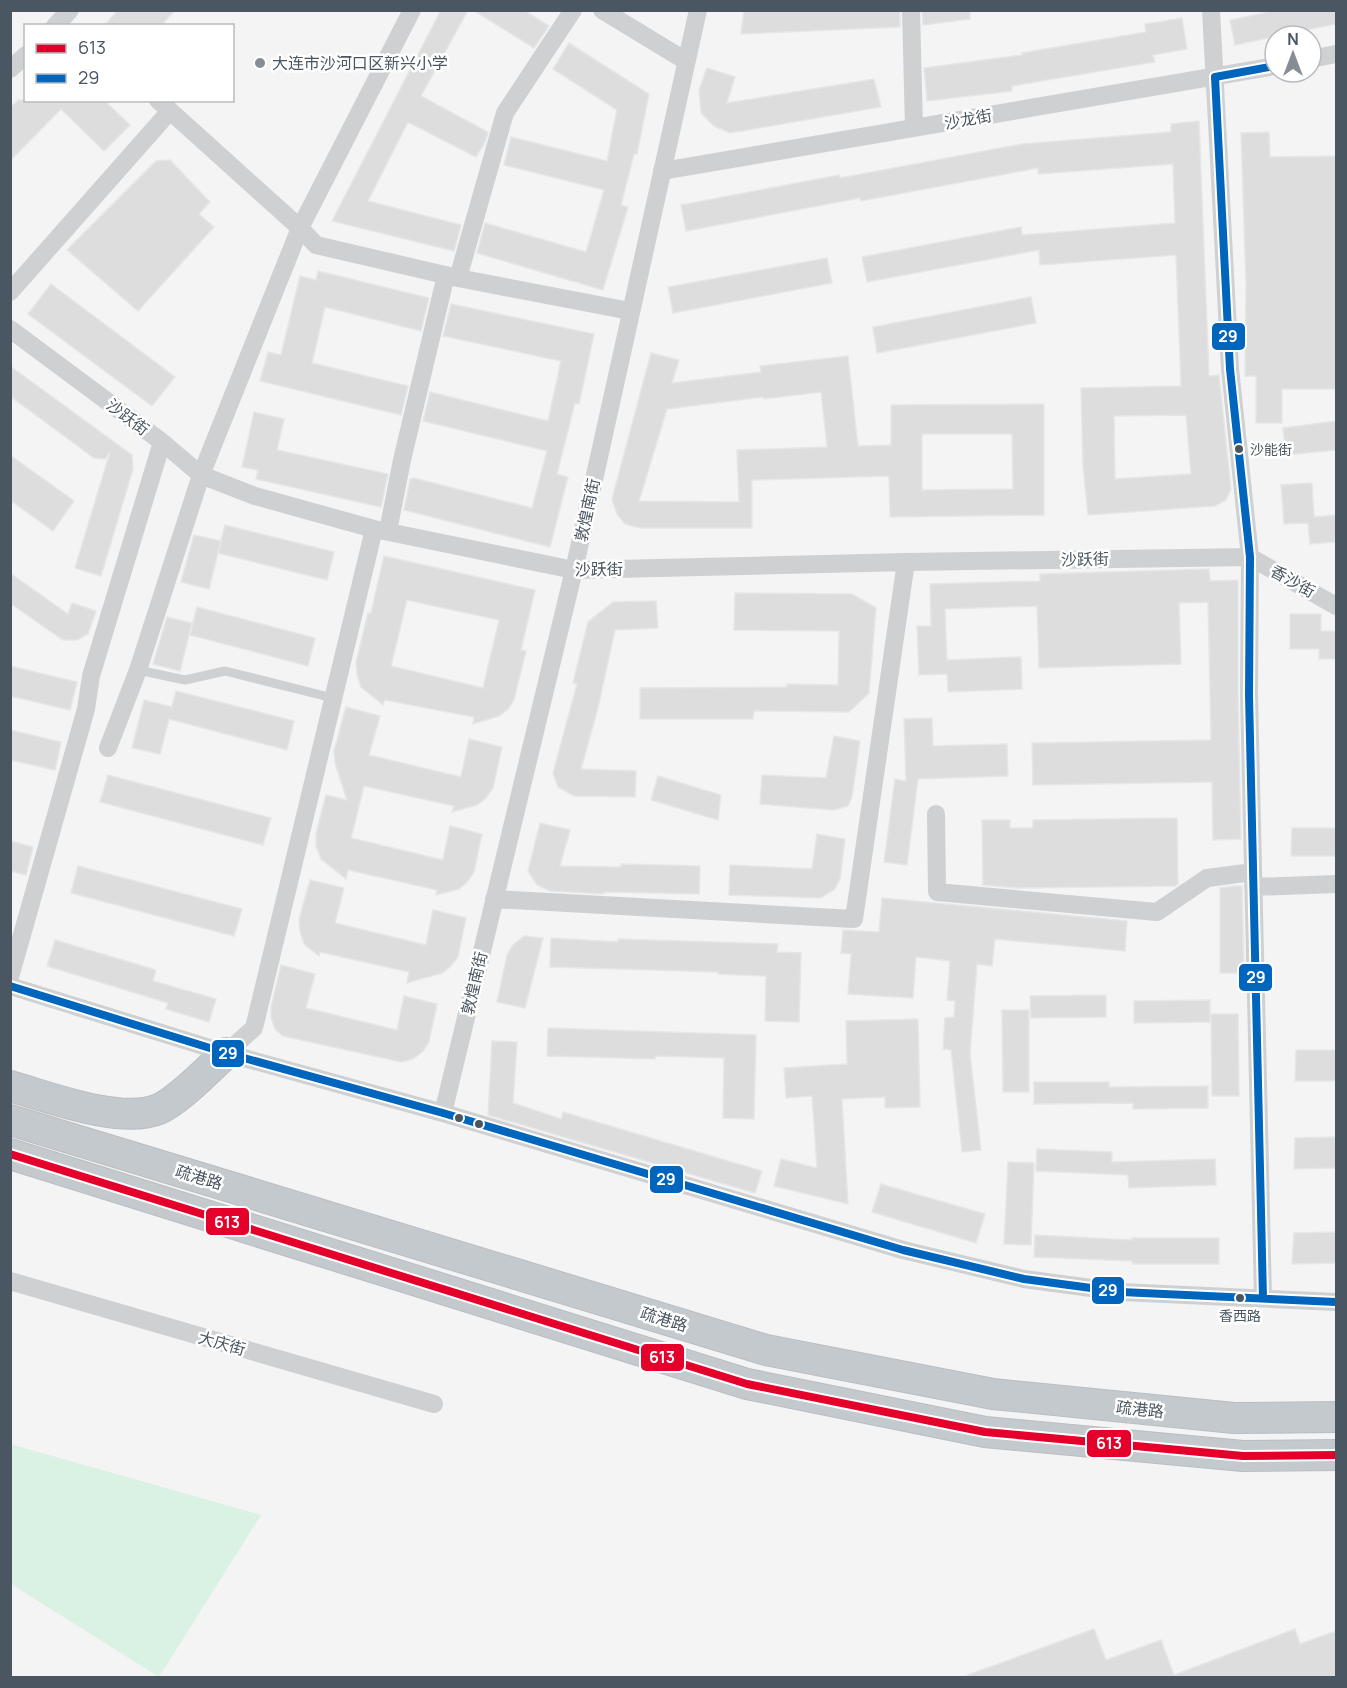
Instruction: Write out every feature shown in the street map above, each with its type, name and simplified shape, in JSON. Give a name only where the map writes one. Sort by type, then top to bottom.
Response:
[{"type":"highway","points":[[10,1086],[79,1106],[126,1115],[159,1109],[184,1091],[226,1053]]},
{"type":"highway","name":"疏港路","points":[[10,1120],[766,1350],[993,1394],[1234,1419],[1336,1417]]},
{"type":"highway","points":[[10,1154],[747,1384],[985,1432],[1243,1456],[1336,1455]]},
{"type":"street","points":[[108,748],[138,670],[201,475],[300,228],[412,10]]},
{"type":"street","points":[[226,1053],[254,1028],[333,698],[402,460],[452,276],[505,113],[573,10]]},
{"type":"street","points":[[602,10],[686,61]]},
{"type":"street","name":"敦煌南街","points":[[443,1113],[574,570],[698,10]]},
{"type":"street","points":[[911,10],[914,128]]},
{"type":"street","points":[[1211,10],[1230,369],[1250,557],[1249,695],[1263,1298]]},
{"type":"street","points":[[10,69],[24,56]]},
{"type":"street","name":"沙龙街","points":[[662,171],[1263,68]]},
{"type":"street","points":[[10,292],[164,106],[316,245],[452,276],[630,311]]},
{"type":"street","name":"沙跃街","points":[[10,329],[162,442],[201,475],[255,496],[381,530],[574,570],[1250,557]]},
{"type":"street","points":[[10,977],[86,709],[92,676],[162,442]]},
{"type":"street","name":"香沙街","points":[[1250,557],[1336,606]]},
{"type":"street","points":[[494,899],[854,919],[906,562]]},
{"type":"street","points":[[936,814],[937,892],[1156,912],[1207,878],[1336,884]]},
{"type":"street","points":[[10,986],[226,1053],[443,1113],[903,1250],[1024,1279],[1121,1292],[1336,1302]]},
{"type":"street","name":"大庆街","points":[[10,1281],[434,1404]]},
{"type":"lane","points":[[138,670],[185,680],[225,671],[333,698]]},
{"type":"green space","points":[[10,1444],[261,1515],[159,1677],[11,1584]]},
{"type":"building","points":[[118,10],[175,10],[163,24],[106,24]]},
{"type":"building","points":[[441,10],[468,10],[421,96],[488,132],[485,142],[476,157],[408,122],[368,201],[461,225],[454,251],[332,221]]},
{"type":"building","points":[[473,10],[524,10],[549,26],[534,48]]},
{"type":"building","points":[[744,10],[900,10],[900,27],[741,34]]},
{"type":"building","points":[[922,10],[970,10],[970,19],[923,25]]},
{"type":"building","points":[[1278,10],[1336,10],[1336,24],[1323,27],[1323,24],[1263,24],[1263,39],[1235,45],[1230,20]]},
{"type":"building","points":[[1182,18],[1187,49],[1153,55],[1155,62],[1012,86],[1012,91],[927,101],[924,68],[1022,55],[1022,53],[1146,32],[1145,24]]},
{"type":"building","points":[[569,43],[649,94],[637,154],[634,154],[621,205],[628,207],[603,290],[477,253],[485,223],[586,252],[604,190],[504,165],[511,137],[607,161],[617,110],[553,69]]},
{"type":"building","points":[[707,68],[735,77],[727,103],[874,79],[881,107],[730,133],[714,126],[701,113],[699,90]]},
{"type":"building","points":[[18,100],[24,100],[24,102],[106,102],[130,125],[104,151],[61,109],[10,161],[10,108]]},
{"type":"building","points":[[1199,121],[1209,376],[1219,375],[1231,489],[1226,500],[1215,506],[1088,515],[1083,467],[1081,388],[1181,386],[1176,255],[1040,265],[1039,250],[867,282],[862,257],[1021,227],[1022,235],[1175,223],[1173,164],[1038,174],[1038,168],[861,201],[860,198],[686,231],[681,205],[1022,144],[1171,132],[1171,124]],"holes":[[[1186,415],[1191,474],[1115,479],[1114,416]]]},
{"type":"building","points":[[1269,132],[1270,157],[1336,156],[1336,389],[1282,389],[1282,423],[1256,423],[1256,376],[1245,376],[1246,285],[1241,133]]},
{"type":"building","points":[[170,160],[210,202],[199,214],[214,227],[138,311],[67,250],[156,161]]},
{"type":"building","points":[[827,258],[832,283],[673,313],[668,287]]},
{"type":"building","points":[[318,271],[429,298],[421,331],[325,307],[312,363],[408,386],[401,415],[260,381],[268,352],[281,355],[300,276],[316,280]]},
{"type":"building","points":[[51,284],[175,377],[152,406],[28,314]]},
{"type":"building","points":[[1031,297],[1036,323],[877,353],[873,327]]},
{"type":"building","points":[[451,304],[594,334],[579,404],[575,403],[557,474],[568,477],[550,547],[404,510],[410,479],[414,478],[532,508],[547,451],[423,421],[430,392],[548,421],[561,361],[443,336]]},
{"type":"building","points":[[651,353],[679,360],[672,383],[761,372],[760,366],[848,356],[858,446],[891,445],[891,405],[1044,404],[1044,515],[890,517],[889,476],[752,480],[752,528],[641,528],[625,524],[617,514],[612,499]],"holes":[[[821,392],[827,447],[737,450],[739,502],[639,501],[667,409]],[[922,434],[1012,434],[1013,489],[922,490]]]},
{"type":"building","points":[[10,366],[132,455],[133,469],[101,576],[75,568],[110,452],[105,459],[94,458],[10,396]]},
{"type":"building","points":[[254,412],[284,419],[277,450],[388,474],[381,507],[256,479],[258,470],[242,467]]},
{"type":"building","points":[[1336,421],[1336,450],[1286,455],[1283,428]]},
{"type":"building","points":[[10,455],[74,501],[53,531],[10,500]]},
{"type":"building","points":[[1312,483],[1314,517],[1336,515],[1336,542],[1310,544],[1308,523],[1284,524],[1281,485]]},
{"type":"building","points":[[225,525],[334,552],[327,580],[218,553]]},
{"type":"building","points":[[194,535],[221,541],[209,589],[181,582]]},
{"type":"building","points":[[384,556],[535,590],[521,650],[526,651],[514,700],[499,716],[473,724],[474,717],[385,700],[383,705],[361,687],[357,674],[356,662],[368,613],[371,613]],"holes":[[[407,600],[499,620],[483,688],[391,666]]]},
{"type":"building","points":[[1209,569],[1210,581],[1238,580],[1241,839],[1213,840],[1212,782],[1033,785],[1032,743],[1211,740],[1208,602],[1179,603],[1181,664],[1039,668],[1037,606],[945,609],[947,660],[1021,657],[1022,689],[948,692],[947,674],[919,675],[917,626],[931,626],[930,584],[1040,581],[1040,574]]},
{"type":"building","points":[[10,573],[68,614],[72,603],[96,611],[88,634],[77,640],[63,640],[10,603]]},
{"type":"building","points":[[735,593],[852,594],[876,608],[869,693],[849,712],[754,711],[753,719],[640,719],[640,688],[838,685],[839,631],[734,630]]},
{"type":"building","points":[[656,601],[658,628],[615,630],[598,708],[581,769],[636,771],[635,797],[574,796],[558,787],[553,773],[577,684],[573,683],[588,622],[613,602]]},
{"type":"building","points":[[197,607],[315,638],[308,666],[190,635]]},
{"type":"building","points":[[1290,614],[1321,614],[1321,631],[1336,631],[1336,659],[1319,659],[1319,649],[1290,649]]},
{"type":"building","points":[[167,617],[192,623],[180,671],[153,664]]},
{"type":"building","points":[[10,666],[77,682],[70,710],[10,696]]},
{"type":"building","points":[[176,691],[294,721],[287,750],[169,719],[160,754],[132,748],[144,700],[172,707]]},
{"type":"building","points":[[346,707],[380,716],[369,755],[461,777],[469,739],[502,747],[493,788],[477,805],[452,812],[454,806],[364,786],[351,838],[443,860],[450,826],[482,834],[474,872],[459,889],[436,895],[437,890],[348,870],[346,879],[321,859],[316,846],[316,834],[326,795],[347,800],[335,763],[334,751]]},
{"type":"building","points":[[932,718],[933,746],[1007,744],[1008,776],[918,779],[907,865],[884,862],[895,779],[906,781],[904,719]]},
{"type":"building","points":[[10,730],[61,742],[55,770],[10,760]]},
{"type":"building","points":[[834,736],[860,741],[852,797],[848,806],[834,810],[760,804],[762,775],[826,778]]},
{"type":"building","points":[[108,775],[271,818],[263,845],[100,802]]},
{"type":"building","points":[[658,776],[721,795],[718,820],[651,800]]},
{"type":"building","points":[[1177,818],[1178,884],[1175,886],[1018,888],[983,885],[982,820],[1010,820],[1010,828],[1033,828],[1033,820]]},
{"type":"building","points":[[540,823],[570,830],[560,866],[621,867],[621,864],[700,866],[699,894],[604,892],[604,894],[550,891],[537,885],[528,871]]},
{"type":"building","points":[[1292,828],[1336,828],[1336,856],[1291,856]]},
{"type":"building","points":[[817,834],[845,839],[840,879],[834,890],[820,898],[729,895],[730,865],[812,869]]},
{"type":"building","points":[[10,841],[33,847],[26,875],[10,871]]},
{"type":"building","points":[[78,866],[242,909],[234,936],[71,893]]},
{"type":"building","points":[[310,880],[344,888],[335,923],[426,945],[433,910],[466,918],[458,957],[442,973],[407,983],[409,972],[320,952],[319,956],[304,944],[300,931],[299,919]]},
{"type":"building","points":[[1242,886],[1244,973],[1220,973],[1220,888]]},
{"type":"building","points":[[882,898],[1127,921],[1125,951],[995,939],[992,966],[977,964],[970,1054],[981,1150],[962,1152],[951,1050],[943,1049],[945,1018],[954,1017],[955,1001],[947,1000],[950,961],[916,957],[913,998],[848,994],[851,954],[841,953],[843,930],[879,932]]},
{"type":"building","points":[[524,936],[543,938],[525,1008],[497,1002],[507,955],[513,945]]},
{"type":"building","points":[[551,938],[618,942],[618,939],[778,944],[777,952],[801,953],[799,1022],[765,1021],[766,976],[718,974],[718,972],[550,967]]},
{"type":"building","points":[[55,940],[156,970],[153,981],[216,999],[209,1022],[166,1009],[168,1003],[47,966]]},
{"type":"building","points":[[281,965],[315,974],[306,1008],[397,1030],[404,996],[437,1004],[429,1042],[413,1059],[401,1062],[283,1036],[275,1029],[271,1017],[271,1007]]},
{"type":"building","points":[[1106,995],[1106,1017],[1031,1018],[1030,996]]},
{"type":"building","points":[[1210,1000],[1210,1022],[1134,1023],[1134,1001]]},
{"type":"building","points":[[1002,1010],[1029,1010],[1029,1092],[1003,1092]]},
{"type":"building","points":[[1211,1014],[1238,1014],[1239,1096],[1212,1096]]},
{"type":"building","points":[[918,1019],[920,1107],[885,1108],[885,1097],[842,1099],[848,1204],[774,1186],[781,1159],[817,1168],[812,1096],[786,1098],[784,1068],[847,1064],[846,1021]]},
{"type":"building","points":[[548,1028],[756,1035],[754,1119],[723,1118],[724,1058],[547,1056]]},
{"type":"building","points":[[492,1041],[517,1042],[513,1103],[561,1119],[563,1112],[762,1171],[755,1193],[488,1115]]},
{"type":"building","points":[[1296,1050],[1336,1050],[1336,1081],[1295,1081]]},
{"type":"building","points":[[1034,1082],[1109,1082],[1109,1087],[1208,1086],[1208,1108],[1133,1109],[1133,1103],[1034,1104]]},
{"type":"building","points":[[1336,1137],[1336,1168],[1294,1169],[1295,1138]]},
{"type":"building","points":[[1037,1149],[1112,1152],[1112,1162],[1215,1159],[1216,1185],[1129,1188],[1128,1175],[1036,1171]]},
{"type":"building","points":[[1008,1162],[1034,1163],[1031,1245],[1004,1244]]},
{"type":"building","points":[[881,1184],[985,1214],[976,1243],[872,1212]]},
{"type":"building","points":[[1336,1232],[1336,1263],[1292,1264],[1294,1233]]},
{"type":"building","points":[[1035,1235],[1132,1240],[1132,1238],[1219,1238],[1219,1264],[1132,1264],[1132,1261],[1034,1257]]},
{"type":"building","points":[[1094,1629],[1106,1660],[1161,1640],[1174,1675],[1295,1629],[1300,1644],[1336,1631],[1336,1677],[965,1677]]},
{"type":"transit line","name":"29","points":[[1263,68],[1215,77],[1230,369],[1250,557],[1249,695],[1263,1298]]},
{"type":"transit line","name":"29","points":[[10,986],[226,1053],[443,1113],[903,1250],[1024,1279],[1121,1292],[1336,1302]]},
{"type":"transit line","name":"613","points":[[10,1154],[747,1384],[985,1432],[1243,1456],[1336,1455]]},
{"type":"place","name":"大连市沙河口区新兴小学","points":[[260,63]]},
{"type":"place","name":"沙能街","points":[[1239,449]]},
{"type":"place","name":"香西路","points":[[1240,1298]]}]
